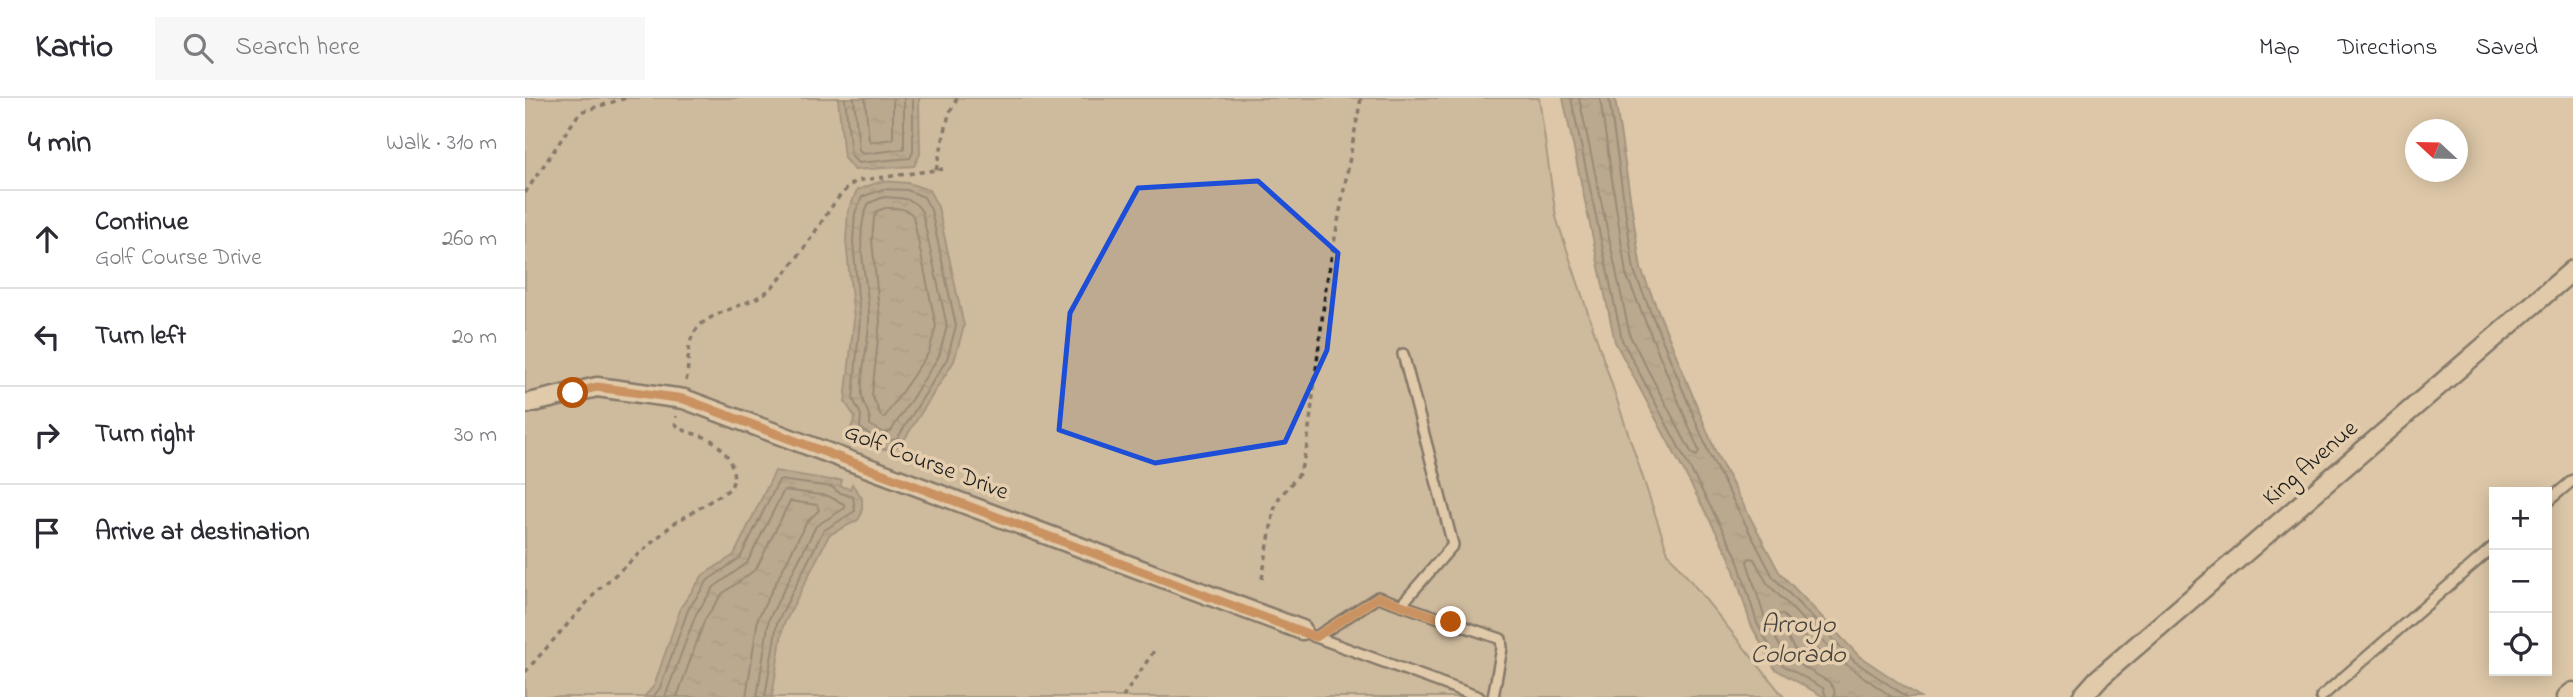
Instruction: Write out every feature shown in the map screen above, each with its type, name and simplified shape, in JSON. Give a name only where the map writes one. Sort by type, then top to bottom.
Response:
[{"type":"street","name":"King Avenue","points":[[2082,697],[2098,679],[2573,270]]},
{"type":"street","name":"Golf Course Drive","points":[[525,404],[597,387],[681,398],[1309,634]]},
{"type":"street","points":[[2567,697],[2573,692]]},
{"type":"lane","points":[[1401,605],[1453,545],[1403,354]]},
{"type":"lane","points":[[2552,498],[2573,480]]},
{"type":"lane","points":[[2321,697],[2489,550]]},
{"type":"lane","points":[[1309,634],[1378,597],[1501,639],[1503,648],[1493,697]]},
{"type":"lane","points":[[1309,634],[1479,697]]},
{"type":"path","points":[[525,192],[580,112],[626,98]]},
{"type":"path","points":[[936,170],[949,114],[957,98]]},
{"type":"path","points":[[1262,579],[1274,510],[1279,498],[1300,473],[1307,446],[1326,286],[1361,98]]},
{"type":"path","points":[[525,672],[599,589],[673,524],[730,489],[734,482],[734,473],[724,453],[714,442],[679,428],[675,423],[688,371],[688,351],[695,330],[711,318],[742,306],[768,291],[800,255],[845,188],[856,181],[943,169]]},
{"type":"path","points":[[1123,697],[1156,648]]},
{"type":"highlighted area","points":[[1258,181],[1338,253],[1327,350],[1285,442],[1155,463],[1059,430],[1070,313],[1138,188]]},
{"type":"shaded area","points":[[525,98],[1539,98],[1556,217],[1668,553],[1784,697],[525,697]]},
{"type":"water","points":[[838,98],[919,98],[920,154],[914,166],[854,170],[844,158]]},
{"type":"water","name":"Arroyo Colorado","points":[[1563,98],[1615,98],[1641,269],[1716,453],[1779,572],[1859,656],[1920,697],[1824,697],[1775,669],[1751,625],[1730,558],[1615,342]]},
{"type":"water","points":[[882,181],[908,183],[929,190],[938,207],[964,326],[954,361],[902,443],[880,450],[860,439],[851,428],[855,417],[845,402],[854,319],[846,241],[848,211],[857,190]]},
{"type":"water","points":[[775,471],[842,480],[840,486],[850,489],[852,484],[862,498],[862,513],[858,520],[829,535],[783,626],[772,697],[644,697],[654,686],[681,607],[703,575],[734,555]]},
{"type":"route","points":[[573,393],[597,387],[684,399],[1316,637],[1378,597],[1451,622]]}]
